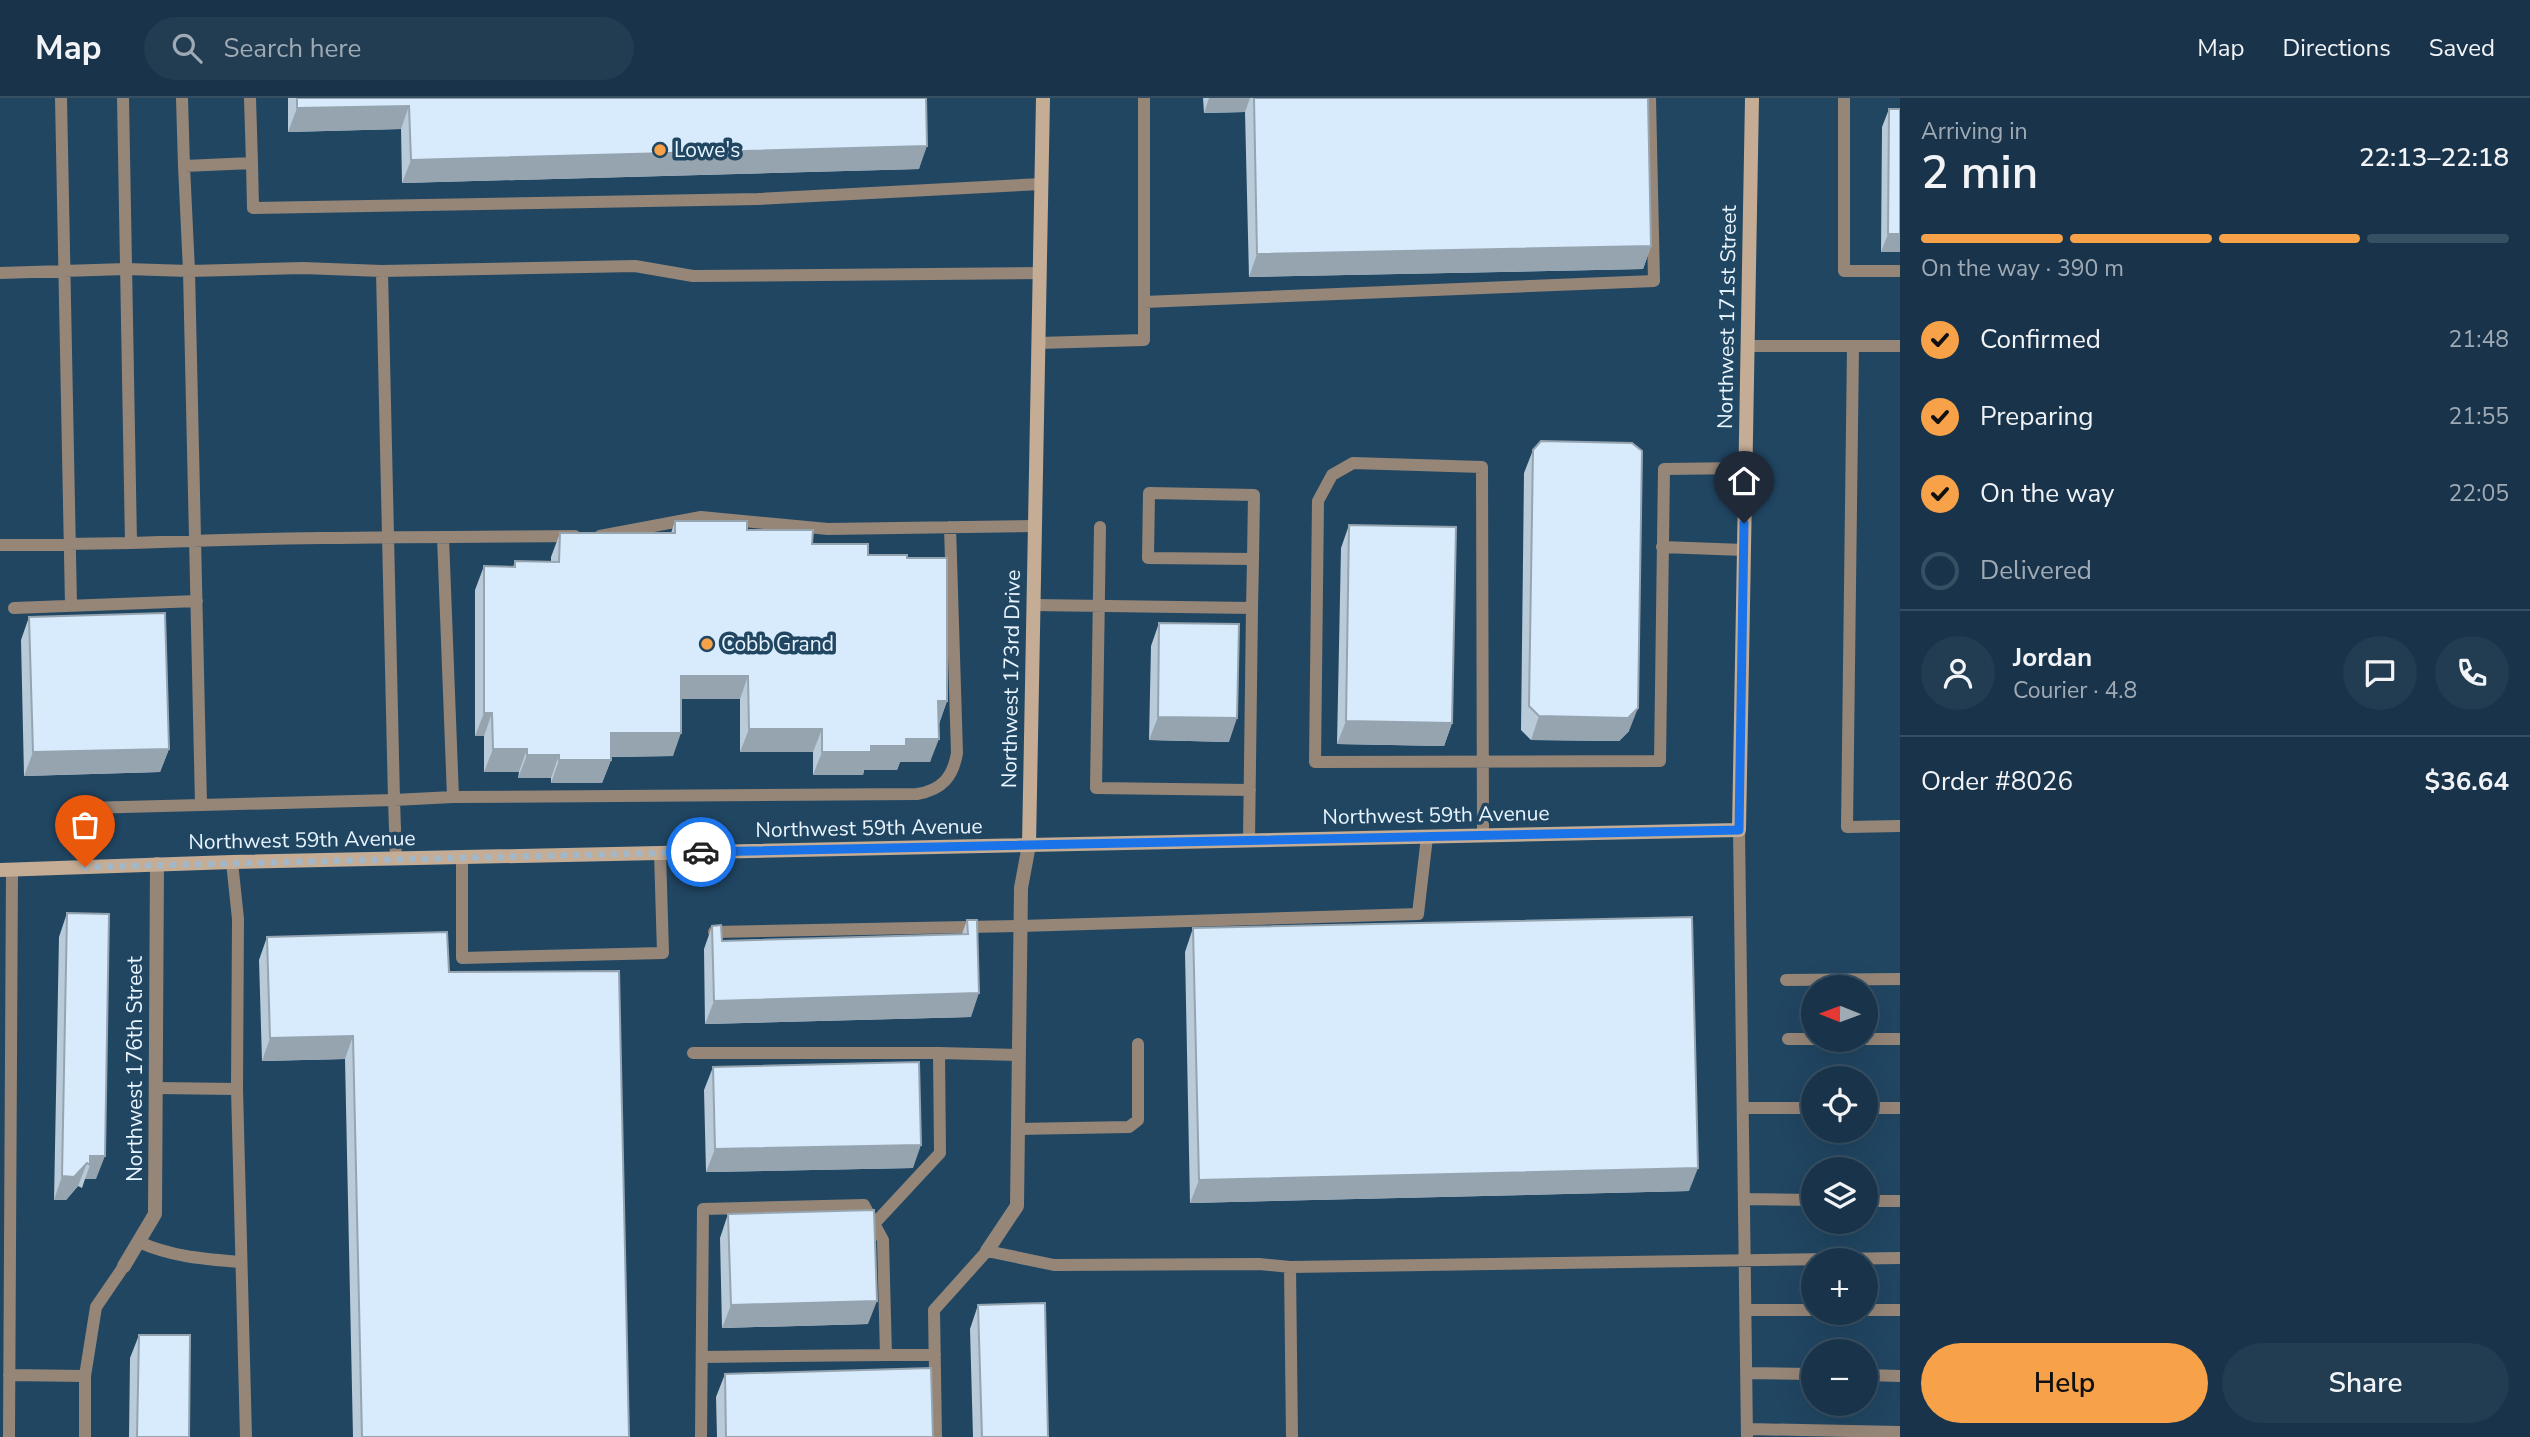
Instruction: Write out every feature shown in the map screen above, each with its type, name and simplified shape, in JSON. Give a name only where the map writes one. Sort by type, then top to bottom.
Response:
[{"type":"street","name":"Northwest 173rd Drive","points":[[987,1251],[1017,1206],[1020,926],[1021,888],[1029,845],[1043,98]]},
{"type":"street","name":"Northwest 171st Street","points":[[1739,830],[1752,98]]},
{"type":"street","name":"Northwest 59th Avenue","points":[[6,870],[232,862],[1739,830]]},
{"type":"street","name":"Northwest 176th Street","points":[[124,1266],[155,1214],[157,864]]},
{"type":"lane","points":[[61,98],[72,606]]},
{"type":"lane","points":[[123,98],[131,542]]},
{"type":"lane","points":[[182,98],[189,271],[201,805]]},
{"type":"lane","points":[[250,98],[253,208],[758,199],[1041,184]]},
{"type":"lane","points":[[1038,343],[1144,340],[1144,98]]},
{"type":"lane","points":[[1144,302],[1654,281],[1650,98]]},
{"type":"lane","points":[[1844,98],[1844,271],[1900,271]]},
{"type":"lane","points":[[184,166],[252,163]]},
{"type":"lane","points":[[0,273],[126,269],[189,271],[303,268],[382,271],[635,266],[693,276],[1040,273]]},
{"type":"lane","points":[[382,271],[396,859]]},
{"type":"lane","points":[[1747,346],[1900,346]]},
{"type":"lane","points":[[1853,346],[1847,827],[1900,826]]},
{"type":"lane","points":[[1483,835],[1482,762],[1482,467],[1353,463],[1332,475],[1318,501],[1315,762],[1482,762],[1660,761],[1664,470],[1745,468]]},
{"type":"lane","points":[[1249,840],[1254,495],[1149,493],[1148,558],[1253,559]]},
{"type":"lane","points":[[0,545],[314,537],[606,536],[701,517],[828,529],[1035,526]]},
{"type":"lane","points":[[85,808],[453,797],[930,792],[950,777],[957,753],[950,527]]},
{"type":"lane","points":[[1100,527],[1096,788],[1250,790]]},
{"type":"lane","points":[[443,537],[453,797]]},
{"type":"lane","points":[[1662,547],[1744,550]]},
{"type":"lane","points":[[14,608],[197,601]]},
{"type":"lane","points":[[1033,605],[1252,608]]},
{"type":"lane","points":[[1739,830],[1747,1433],[1900,1432]]},
{"type":"lane","points":[[713,932],[1418,914],[1427,837]]},
{"type":"lane","points":[[462,858],[462,958],[663,953],[660,853]]},
{"type":"lane","points":[[232,862],[238,919],[237,1089],[246,1437]]},
{"type":"lane","points":[[6,870],[9,1437]]},
{"type":"lane","points":[[1786,980],[1900,979]]},
{"type":"lane","points":[[1788,1039],[1801,1039]]},
{"type":"lane","points":[[1878,1039],[1900,1039]]},
{"type":"lane","points":[[1017,1129],[1129,1127],[1138,1120],[1138,1044]]},
{"type":"lane","points":[[693,1053],[1018,1055]]},
{"type":"lane","points":[[874,1224],[940,1153],[939,1053]]},
{"type":"lane","points":[[156,1088],[237,1089]]},
{"type":"lane","points":[[1743,1108],[1801,1108]]},
{"type":"lane","points":[[1878,1108],[1900,1108]]},
{"type":"lane","points":[[1744,1199],[1801,1200]]},
{"type":"lane","points":[[1878,1200],[1900,1201]]},
{"type":"lane","points":[[701,1437],[703,1209],[864,1205],[883,1240],[886,1355]]},
{"type":"lane","points":[[139,1242],[159,1251],[193,1259],[240,1262]]},
{"type":"lane","points":[[936,1437],[934,1310],[987,1251],[1054,1265],[1259,1264],[1290,1267],[1900,1258]]},
{"type":"lane","points":[[85,1437],[85,1376],[96,1307],[124,1266]]},
{"type":"lane","points":[[1290,1267],[1292,1437]]},
{"type":"lane","points":[[1746,1310],[1801,1310]]},
{"type":"lane","points":[[1878,1310],[1900,1310]]},
{"type":"lane","points":[[702,1357],[935,1355]]},
{"type":"lane","points":[[1747,1373],[1801,1374]]},
{"type":"lane","points":[[9,1375],[85,1376]]},
{"type":"lane","points":[[1878,1375],[1900,1376]]},
{"type":"building","name":"Lowe's","points":[[297,98],[926,98],[927,146],[411,160],[409,106],[297,108]]},
{"type":"building","points":[[1254,98],[1648,98],[1651,246],[1257,254]]},
{"type":"building","points":[[1889,109],[1900,109],[1900,234],[1888,234]]},
{"type":"building","points":[[1541,441],[1632,443],[1642,451],[1638,708],[1628,718],[1539,716],[1529,706],[1533,450]]},
{"type":"building","name":"Cobb Grand","points":[[675,521],[747,521],[747,530],[813,530],[812,544],[868,544],[868,555],[947,558],[947,701],[938,701],[939,739],[906,739],[906,746],[871,746],[871,752],[822,752],[822,729],[749,729],[748,676],[681,676],[681,733],[611,733],[611,760],[559,760],[559,755],[527,755],[527,749],[493,749],[492,713],[484,713],[484,566],[515,567],[515,561],[559,562],[560,533],[675,533]]},
{"type":"building","points":[[1349,525],[1456,527],[1452,723],[1346,721]]},
{"type":"building","points":[[165,613],[169,749],[33,752],[29,617]]},
{"type":"building","points":[[1159,623],[1239,624],[1237,718],[1158,717]]},
{"type":"building","points":[[67,913],[109,914],[105,1156],[90,1156],[90,1165],[87,1163],[74,1177],[62,1176]]},
{"type":"building","points":[[1692,917],[1698,1168],[1199,1180],[1193,928]]},
{"type":"building","points":[[967,920],[977,920],[979,993],[714,1001],[712,926],[721,925],[722,941],[968,934]]},
{"type":"building","points":[[447,932],[449,972],[619,971],[629,1437],[362,1437],[353,1036],[270,1038],[267,937]]},
{"type":"building","points":[[919,1062],[921,1145],[715,1149],[713,1067]]},
{"type":"building","points":[[874,1210],[877,1301],[731,1305],[728,1214]]},
{"type":"building","points":[[1045,1303],[1048,1437],[982,1437],[978,1305]]},
{"type":"building","points":[[139,1335],[190,1335],[189,1437],[137,1437]]},
{"type":"building","points":[[931,1368],[933,1437],[726,1437],[725,1374]]},
{"type":"way so far","points":[[85,867],[701,852]]},
{"type":"place","name":"Lowe's","points":[[660,150]]},
{"type":"place","name":"Cobb Grand","points":[[707,644]]},
{"type":"route","points":[[701,852],[1739,830],[1744,523]]}]
